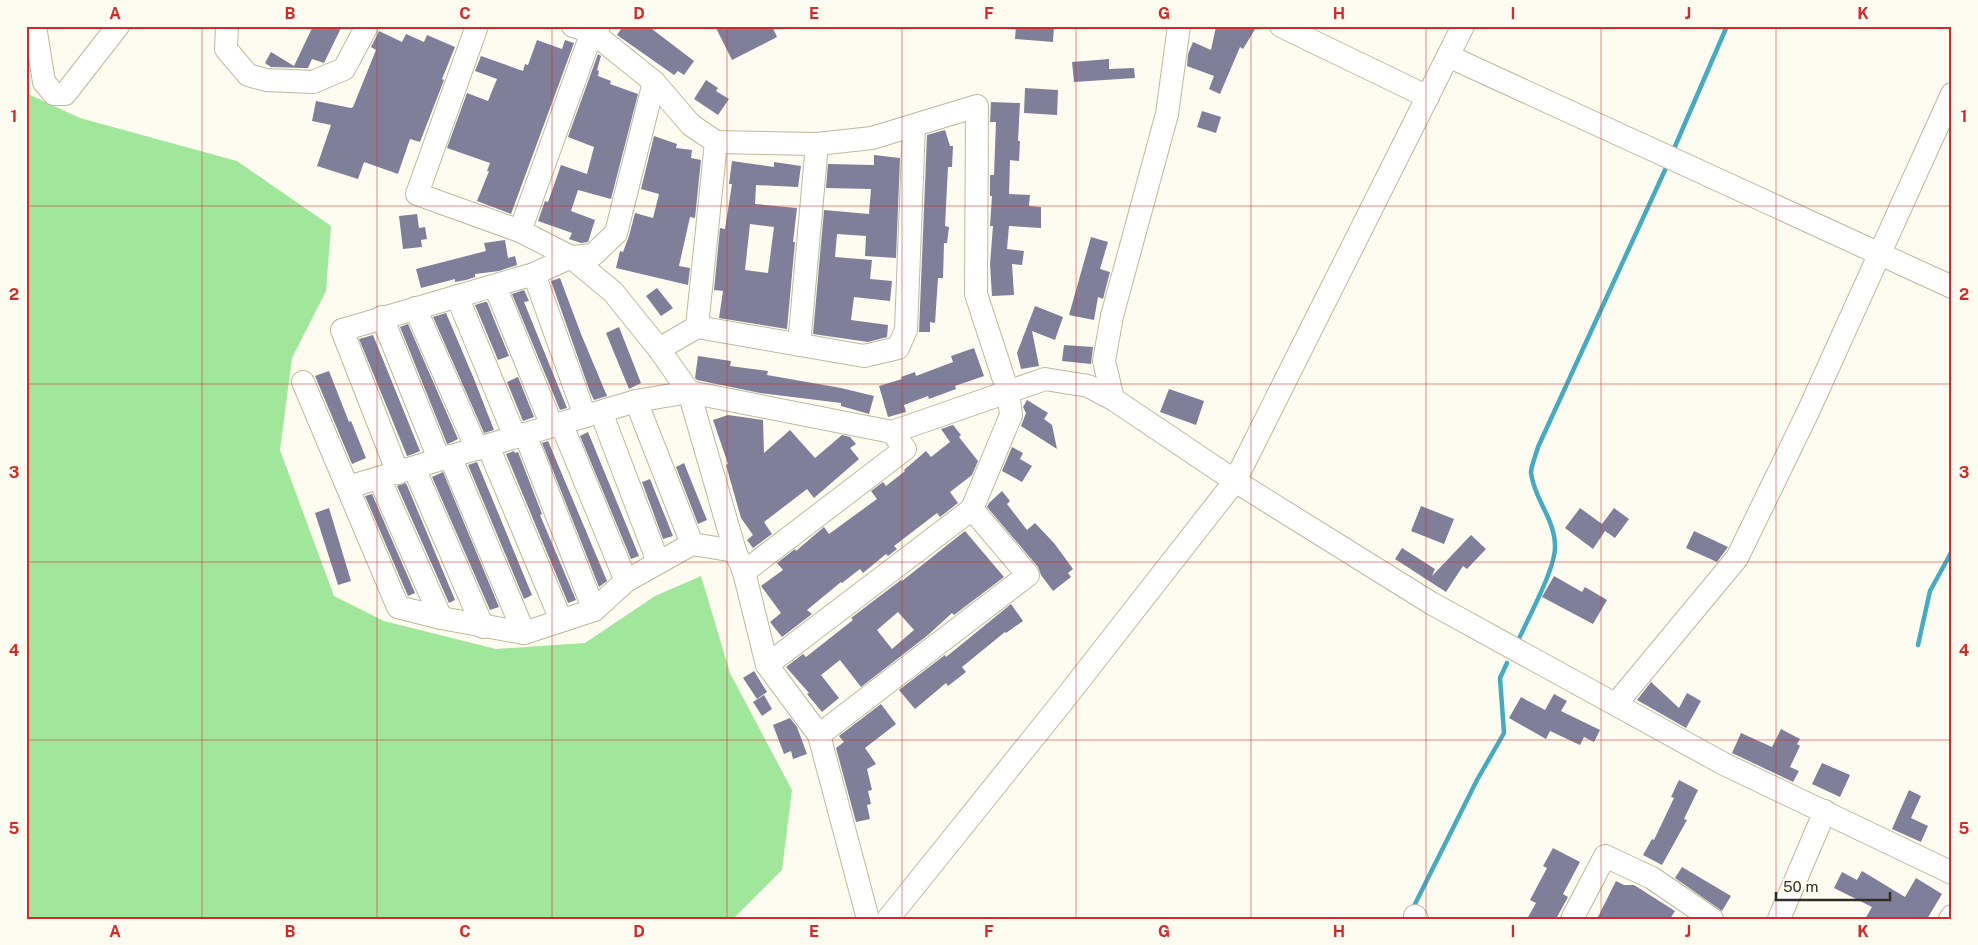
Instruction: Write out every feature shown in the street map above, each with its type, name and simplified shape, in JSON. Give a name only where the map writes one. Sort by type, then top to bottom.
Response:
[{"type":"street","points":[[34,26],[44,82],[54,94],[65,94],[118,26]]},
{"type":"street","points":[[227,26],[226,49],[248,75],[266,80],[312,82],[344,69],[367,26]]},
{"type":"street","points":[[477,26],[417,194],[520,231],[571,257],[613,292],[659,349],[689,392],[735,551],[744,572],[767,665],[819,735],[868,919]]},
{"type":"street","points":[[1112,399],[1104,361],[1112,316],[1167,114],[1179,26]]},
{"type":"street","points":[[1281,26],[1428,97]]},
{"type":"street","points":[[888,919],[1057,709],[1235,481],[1463,26]]},
{"type":"street","points":[[520,231],[588,28],[654,82],[691,125],[716,142],[817,144],[872,138],[977,106],[976,294],[1008,392],[1011,414],[972,509],[767,665]]},
{"type":"street","points":[[1448,56],[1952,288]]},
{"type":"street","points":[[440,618],[397,473],[342,330],[534,274],[571,257],[593,255],[616,232],[654,82]]},
{"type":"street","points":[[1616,704],[1737,558],[1808,412],[1952,94]]},
{"type":"street","points":[[659,349],[697,327],[864,356],[898,348],[906,330],[914,126]]},
{"type":"street","points":[[697,327],[716,142]]},
{"type":"street","points":[[799,345],[817,144]]},
{"type":"street","points":[[534,274],[658,562]]},
{"type":"street","points":[[495,286],[626,582]]},
{"type":"street","points":[[457,296],[520,436],[594,610]]},
{"type":"street","points":[[415,308],[482,447],[561,620]]},
{"type":"street","points":[[382,317],[524,633]]},
{"type":"street","points":[[348,487],[636,401],[689,392],[892,432],[1045,379],[1088,386],[1112,399],[1235,481],[1431,603],[1724,764],[1952,873]]},
{"type":"street","points":[[303,382],[398,607],[483,627],[524,633],[594,610],[626,582],[692,544],[735,551]]},
{"type":"street","points":[[636,401],[692,544]]},
{"type":"street","points":[[744,572],[905,449],[892,432]]},
{"type":"street","points":[[397,473],[483,627]]},
{"type":"street","points":[[819,735],[1028,575],[972,509]]},
{"type":"street","points":[[1786,916],[1825,811]]},
{"type":"street","points":[[1572,919],[1605,856],[1652,878],[1712,919]]},
{"type":"green space","points":[[26,93],[80,118],[237,161],[331,226],[326,291],[292,358],[280,450],[334,596],[384,621],[496,649],[585,643],[655,596],[701,576],[730,673],[792,790],[782,870],[733,919],[26,919]]},
{"type":"building","points":[[313,26],[342,26],[324,63],[312,59],[308,68],[303,68],[271,67],[265,63],[271,52],[294,66]]},
{"type":"building","points":[[623,26],[648,26],[694,61],[684,75],[678,71],[674,75],[617,35]]},
{"type":"building","points":[[715,26],[772,26],[777,37],[732,60]]},
{"type":"building","points":[[1016,26],[1054,26],[1053,42],[1015,39]]},
{"type":"building","points":[[1228,26],[1257,26],[1243,49],[1240,47],[1220,94],[1209,89],[1214,76],[1187,66],[1188,54],[1193,42],[1211,50],[1216,27],[1226,29]]},
{"type":"building","points":[[379,31],[402,42],[406,34],[424,42],[427,35],[455,47],[420,142],[410,139],[398,174],[364,162],[358,179],[317,166],[331,125],[312,121],[316,101],[353,107],[376,50],[371,47]]},
{"type":"building","points":[[537,40],[562,49],[565,40],[574,43],[511,214],[477,201],[489,171],[487,171],[490,163],[447,148],[467,93],[488,101],[497,79],[475,71],[481,56],[523,71],[525,64],[528,65]]},
{"type":"building","points":[[598,54],[601,56],[597,70],[599,71],[598,76],[611,81],[610,84],[638,94],[611,199],[578,190],[571,211],[595,220],[588,242],[581,243],[569,239],[572,233],[538,221],[545,201],[548,202],[561,165],[587,174],[594,147],[568,137]]},
{"type":"building","points":[[1109,59],[1109,69],[1134,68],[1135,78],[1074,82],[1072,62]]},
{"type":"building","points":[[706,80],[718,88],[716,91],[729,99],[718,115],[694,99]]},
{"type":"building","points":[[1025,88],[1058,90],[1057,115],[1024,113]]},
{"type":"building","points":[[991,102],[1020,103],[1019,161],[1010,160],[1009,194],[1030,195],[1029,206],[1041,207],[1041,228],[1009,226],[1007,249],[1024,251],[1022,265],[1012,264],[1014,295],[992,296],[990,264],[993,226],[990,226],[992,196],[990,196],[990,175],[994,175],[996,122],[990,122]]},
{"type":"building","points":[[1202,111],[1221,117],[1216,133],[1197,127]]},
{"type":"building","points":[[945,130],[950,146],[953,146],[952,167],[948,167],[945,226],[949,227],[947,243],[944,243],[943,278],[938,278],[935,323],[930,322],[930,332],[919,332],[927,135]]},
{"type":"building","points":[[654,136],[677,144],[676,148],[692,150],[691,158],[701,160],[695,218],[690,217],[679,266],[690,268],[688,285],[616,268],[620,251],[623,252],[629,236],[635,213],[653,218],[659,194],[641,189]]},
{"type":"building","points":[[874,155],[900,158],[896,258],[865,256],[866,236],[837,234],[835,257],[872,260],[870,279],[892,281],[890,301],[854,297],[851,320],[888,325],[887,337],[868,342],[813,334],[824,210],[869,214],[871,189],[826,188],[828,164],[874,165]]},
{"type":"building","points":[[732,161],[774,167],[774,162],[801,166],[798,187],[756,185],[755,204],[797,208],[787,329],[719,318],[723,291],[714,290],[720,228],[725,229],[732,184],[729,184]],"holes":[[[750,224],[774,227],[768,273],[745,270]]]},
{"type":"building","points":[[417,214],[419,228],[425,227],[427,239],[421,240],[422,247],[403,249],[399,216]]},
{"type":"building","points":[[1091,237],[1108,242],[1100,269],[1110,272],[1103,299],[1098,297],[1094,320],[1069,315]]},
{"type":"building","points":[[505,240],[508,258],[515,256],[517,265],[499,271],[475,274],[475,277],[466,280],[455,282],[455,279],[421,288],[416,269],[486,251],[484,243]]},
{"type":"building","points":[[560,278],[607,396],[594,400],[590,392],[551,281]]},
{"type":"building","points":[[657,288],[673,308],[661,316],[646,296]]},
{"type":"building","points":[[524,290],[529,301],[524,302],[567,408],[560,410],[512,294]]},
{"type":"building","points":[[487,302],[509,356],[498,360],[475,305]]},
{"type":"building","points":[[1035,306],[1063,317],[1055,340],[1032,331],[1039,366],[1021,369],[1017,353]]},
{"type":"building","points":[[446,313],[494,430],[484,433],[433,317]]},
{"type":"building","points":[[408,324],[458,439],[450,443],[447,444],[400,327]]},
{"type":"building","points":[[619,327],[641,383],[629,389],[606,333]]},
{"type":"building","points":[[373,335],[420,451],[407,456],[359,339]]},
{"type":"building","points":[[1064,345],[1093,347],[1091,364],[1062,361]]},
{"type":"building","points":[[974,348],[984,376],[955,386],[956,389],[929,399],[928,396],[904,405],[906,412],[888,417],[879,386],[902,379],[901,377],[915,372],[916,376],[953,362],[951,356]]},
{"type":"building","points":[[698,356],[731,361],[730,366],[768,371],[767,375],[874,396],[869,414],[841,406],[841,403],[760,393],[697,380],[695,378]]},
{"type":"building","points":[[329,371],[349,422],[351,421],[366,458],[352,464],[315,376]]},
{"type":"building","points":[[518,377],[534,417],[523,421],[507,382]]},
{"type":"building","points":[[1169,389],[1204,401],[1196,425],[1160,412]]},
{"type":"building","points":[[1027,400],[1048,413],[1044,419],[1052,425],[1057,449],[1021,426],[1026,413],[1023,407]]},
{"type":"building","points":[[728,415],[763,420],[764,453],[790,430],[815,458],[842,435],[850,437],[856,444],[850,448],[859,459],[814,498],[807,489],[764,522],[772,534],[753,548],[747,540],[753,535],[741,518],[726,465],[728,464],[713,420]]},
{"type":"building","points":[[953,425],[961,435],[959,437],[978,461],[972,475],[950,492],[958,503],[940,517],[937,513],[894,546],[897,549],[888,556],[886,554],[863,573],[860,569],[841,582],[807,610],[812,614],[782,637],[770,622],[781,613],[761,586],[783,570],[777,563],[795,549],[796,551],[824,527],[829,534],[877,499],[871,491],[883,482],[886,486],[926,451],[931,457],[950,442],[941,429]]},
{"type":"building","points":[[588,432],[639,556],[631,559],[580,436]]},
{"type":"building","points":[[548,441],[607,581],[599,587],[542,443]]},
{"type":"building","points":[[1012,447],[1023,453],[1020,459],[1032,466],[1022,482],[1002,471]]},
{"type":"building","points":[[514,451],[515,453],[518,452],[542,514],[540,515],[576,600],[568,603],[506,454]]},
{"type":"building","points":[[477,462],[532,595],[524,599],[468,465]]},
{"type":"building","points":[[684,463],[707,520],[698,524],[676,467]]},
{"type":"building","points":[[443,472],[499,607],[490,610],[432,477]]},
{"type":"building","points":[[650,479],[673,536],[663,539],[642,482]]},
{"type":"building","points":[[406,483],[455,600],[449,603],[397,486]]},
{"type":"building","points":[[1002,491],[1010,501],[1007,504],[1027,530],[1035,523],[1054,543],[1073,569],[1068,573],[1071,577],[1053,591],[1041,575],[1038,567],[987,507]]},
{"type":"building","points":[[372,494],[415,593],[408,596],[365,496]]},
{"type":"building","points":[[1421,506],[1454,519],[1444,544],[1411,531]]},
{"type":"building","points":[[329,508],[351,581],[338,585],[315,513]]},
{"type":"building","points":[[1580,508],[1602,524],[1614,508],[1629,519],[1615,538],[1605,531],[1593,549],[1565,528]]},
{"type":"building","points":[[965,531],[1004,577],[954,615],[952,613],[928,635],[861,687],[840,660],[821,675],[839,698],[822,712],[807,694],[809,693],[786,667],[803,654],[806,657],[853,620],[851,618],[902,581]],"holes":[[[898,612],[914,630],[892,649],[877,630]]]},
{"type":"building","points":[[1694,531],[1728,547],[1717,562],[1686,548]]},
{"type":"building","points":[[1471,535],[1486,549],[1467,569],[1463,566],[1446,592],[1395,559],[1402,548],[1435,569],[1432,576]]},
{"type":"building","points":[[1554,576],[1582,592],[1585,587],[1607,600],[1593,624],[1542,597]]},
{"type":"building","points":[[1011,604],[1023,621],[1005,632],[962,667],[966,672],[948,686],[946,683],[915,709],[899,690],[945,655],[946,657]]},
{"type":"building","points":[[754,671],[767,692],[757,699],[743,678]]},
{"type":"building","points":[[1651,682],[1679,708],[1687,693],[1701,701],[1686,728],[1637,700]]},
{"type":"building","points":[[1554,694],[1567,701],[1561,711],[1600,730],[1594,742],[1584,737],[1580,745],[1550,731],[1546,739],[1509,718],[1521,697],[1545,710]]},
{"type":"building","points":[[764,695],[772,709],[762,716],[753,702]]},
{"type":"building","points":[[881,704],[896,724],[865,748],[876,764],[867,769],[872,790],[868,791],[871,804],[867,805],[870,819],[856,822],[836,748],[844,742],[839,736]]},
{"type":"building","points":[[790,718],[797,727],[807,754],[793,759],[791,751],[784,754],[773,725]]},
{"type":"building","points":[[1781,729],[1800,739],[1797,744],[1800,746],[1790,767],[1799,771],[1793,782],[1732,753],[1741,733],[1772,747]]},
{"type":"building","points":[[1822,763],[1850,775],[1840,797],[1812,784]]},
{"type":"building","points":[[1679,780],[1698,790],[1684,819],[1687,820],[1662,865],[1643,855],[1652,839],[1654,840],[1674,798],[1671,797]]},
{"type":"building","points":[[1909,790],[1921,796],[1911,818],[1928,826],[1921,842],[1892,829]]},
{"type":"building","points":[[1553,848],[1580,862],[1563,894],[1568,897],[1556,919],[1527,919],[1536,903],[1530,900],[1547,868],[1543,866]]},
{"type":"building","points":[[1682,867],[1731,896],[1722,911],[1675,878]]},
{"type":"building","points":[[1862,871],[1905,897],[1916,878],[1942,894],[1927,919],[1865,919],[1872,907],[1834,888],[1842,872],[1857,880]]},
{"type":"building","points":[[1616,881],[1624,885],[1634,885],[1675,911],[1670,919],[1597,919]]},
{"type":"waterway","points":[[1673,151],[1727,26]]},
{"type":"waterway","points":[[1517,643],[1546,580],[1554,556],[1555,546],[1552,527],[1536,492],[1531,473],[1538,447],[1665,170]]},
{"type":"waterway","points":[[1918,645],[1930,591],[1952,551]]},
{"type":"waterway","points":[[1412,910],[1477,780],[1504,733],[1500,678],[1507,663]]}]
